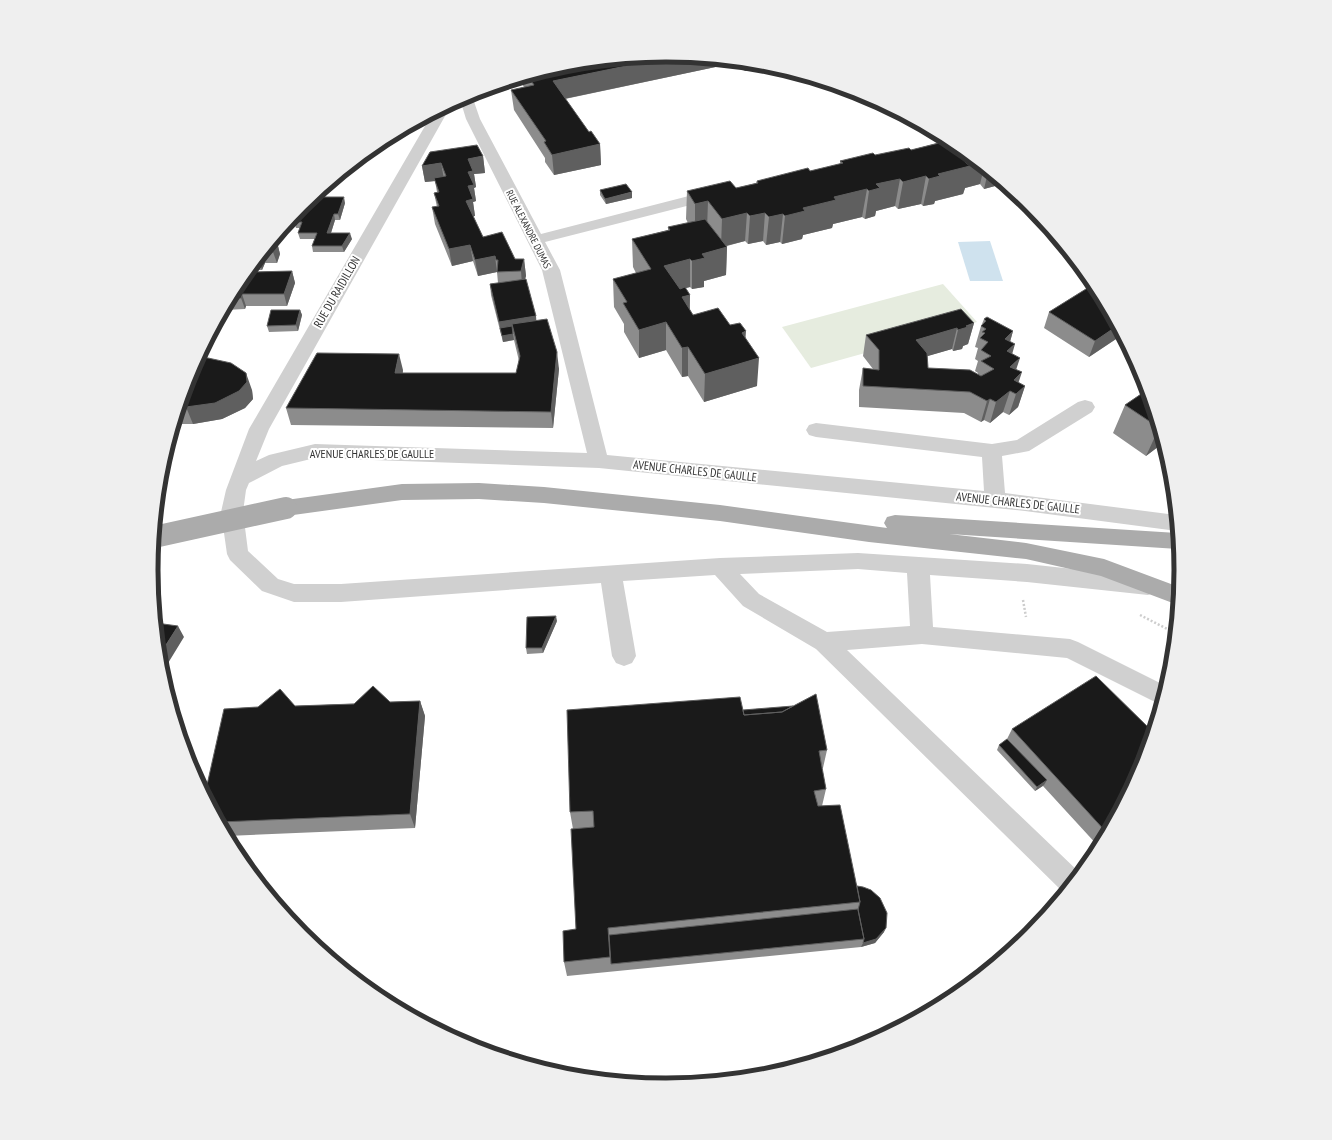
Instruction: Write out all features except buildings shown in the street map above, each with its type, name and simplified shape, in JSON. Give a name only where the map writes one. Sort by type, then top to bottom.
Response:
[{"type":"main road","points":[[159,536],[286,508],[402,492],[479,491],[544,495],[720,513],[870,534],[1026,551],[1104,568],[1173,594]]},
{"type":"main road","points":[[720,513],[1173,541]]},
{"type":"street","name":"RUE ALEXANDRE DUMAS","points":[[468,103],[473,118],[534,240],[551,270],[599,461]]},
{"type":"street","name":"RUE DU RAIDILLON","points":[[241,478],[248,455],[259,429],[438,115]]},
{"type":"street","points":[[534,240],[727,192]]},
{"type":"street","points":[[816,430],[992,451],[1022,446],[1085,407]]},
{"type":"street","name":"AVENUE CHARLES DE GAULLE","points":[[241,478],[276,460],[315,451],[599,461],[1170,517]]},
{"type":"street","points":[[992,451],[995,500]]},
{"type":"street","points":[[241,478],[236,490],[232,512],[238,554],[270,585],[294,593],[341,592],[720,566],[858,561],[1027,573],[1151,586]]},
{"type":"street","points":[[918,565],[922,635]]},
{"type":"street","points":[[720,566],[751,600],[824,642],[1068,880]]},
{"type":"street","points":[[611,574],[624,656]]},
{"type":"street","points":[[824,642],[922,635],[1070,648],[1159,694]]},
{"type":"shaded area","points":[[943,284],[977,322],[811,368],[782,327]]},
{"type":"water","points":[[990,241],[1003,281],[970,281],[958,242]]}]
